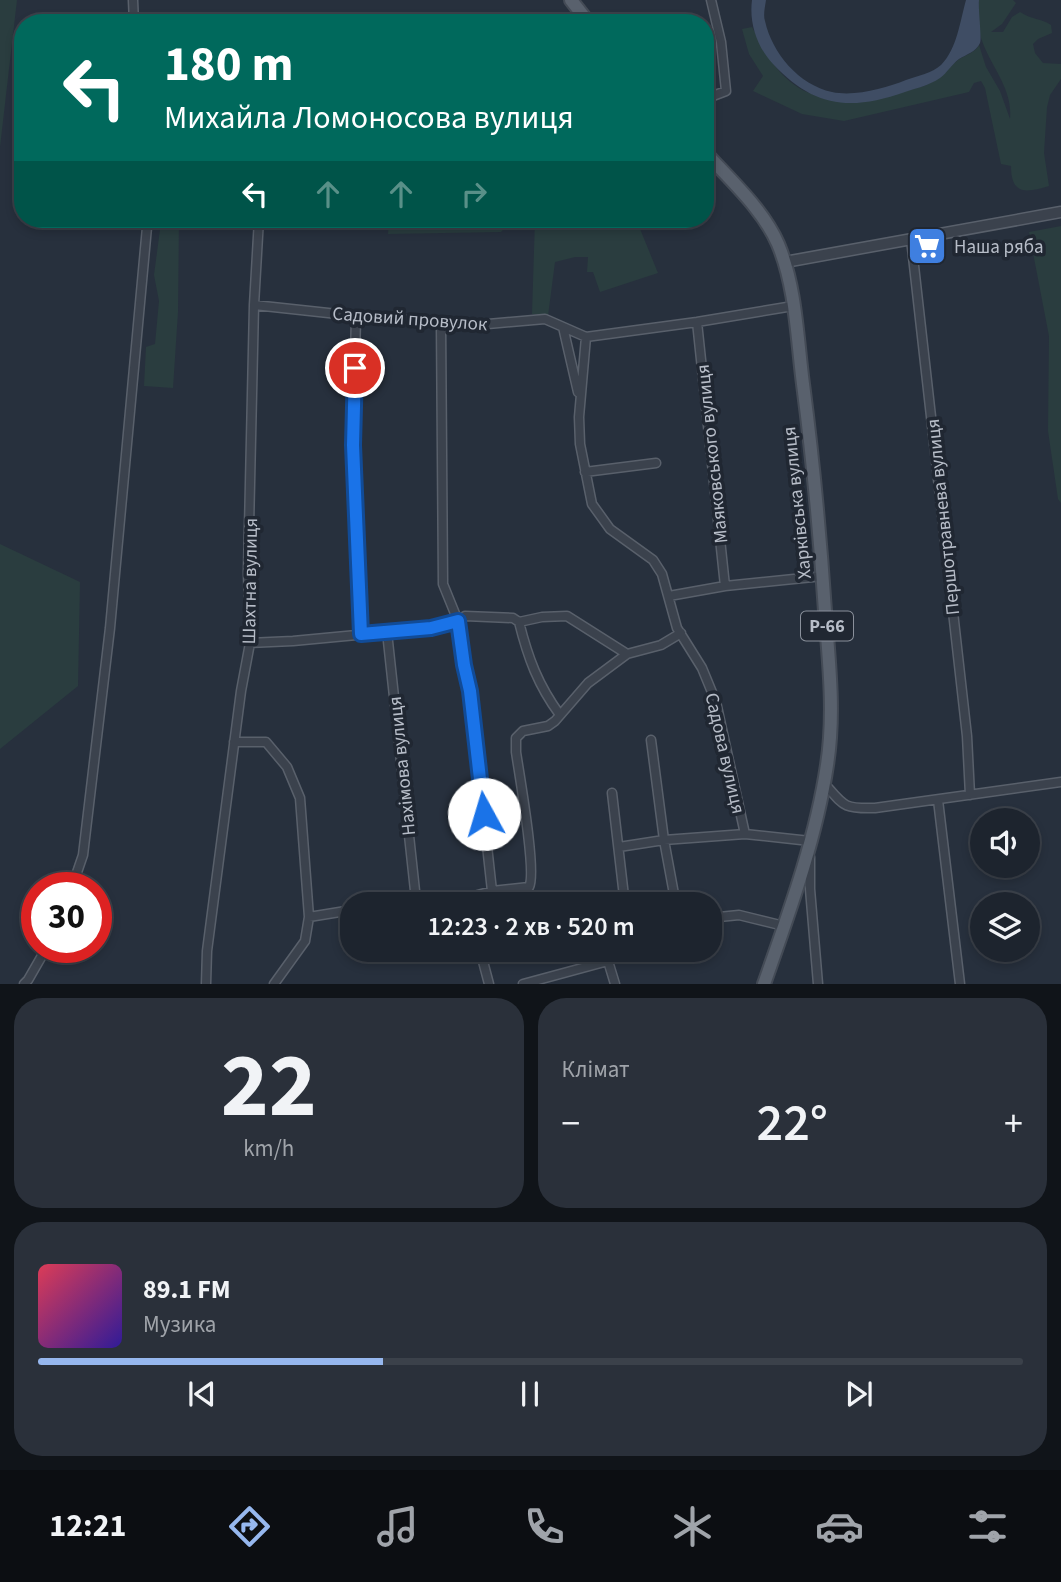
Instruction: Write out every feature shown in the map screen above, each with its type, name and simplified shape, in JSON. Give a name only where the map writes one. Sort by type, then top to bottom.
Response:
[{"type":"main road","points":[[571,0],[582,14]]},
{"type":"main road","name":"Р-66","points":[[714,163],[764,222],[776,240],[785,262]]},
{"type":"main road","name":"Харківська вулиця","points":[[764,984],[810,841],[824,783],[830,746],[831,714],[823,576],[810,440],[785,262]]},
{"type":"street","points":[[714,14],[726,91],[714,96]]},
{"type":"street","points":[[785,262],[1061,212]]},
{"type":"street","points":[[77,872],[83,855],[110,628],[147,228]]},
{"type":"street","name":"Шахтна вулиця","points":[[206,984],[207,951],[240,691],[250,643],[248,572],[254,305],[258,228]]},
{"type":"street","name":"Першотравнева вулиця","points":[[911,239],[967,736],[970,796]]},
{"type":"street","name":"Садовий провулок","points":[[254,305],[477,326],[545,319],[586,337]]},
{"type":"street","points":[[586,337],[793,306]]},
{"type":"street","points":[[356,316],[353,445],[361,634]]},
{"type":"street","name":"Маяковського вулиця","points":[[697,322],[725,586]]},
{"type":"street","points":[[441,323],[443,584],[458,621],[476,735],[492,891],[528,887],[531,882],[516,738],[523,731],[548,726],[588,683],[627,654],[661,645],[681,633]]},
{"type":"street","points":[[563,327],[580,399]]},
{"type":"street","name":"Садова вулиця","points":[[586,337],[580,399],[580,444],[592,504],[610,529],[653,560],[662,574],[674,618],[710,683],[745,834]]},
{"type":"street","points":[[585,472],[656,463]]},
{"type":"street","points":[[669,596],[725,586],[823,576]]},
{"type":"street","points":[[250,643],[431,628],[458,621],[465,616],[516,620],[567,616],[627,654]]},
{"type":"street","points":[[516,620],[527,655],[544,693],[559,715]]},
{"type":"street","name":"Нахімова вулиця","points":[[387,632],[415,892]]},
{"type":"street","points":[[651,740],[664,840],[674,892]]},
{"type":"street","points":[[234,742],[266,742],[287,767],[300,798],[309,917],[305,942],[274,984]]},
{"type":"street","points":[[824,783],[844,805],[852,809],[970,796],[1061,782]]},
{"type":"street","points":[[612,793],[624,892]]},
{"type":"street","points":[[938,800],[960,984]]},
{"type":"street","points":[[619,847],[664,840],[745,834],[810,841],[810,889],[818,984]]},
{"type":"street","points":[[309,917],[340,912]]},
{"type":"street","points":[[722,917],[739,915],[784,926]]},
{"type":"street","points":[[483,962],[489,984]]},
{"type":"street","points":[[523,984],[604,962]]},
{"type":"street","points":[[608,962],[615,984]]},
{"type":"street","points":[[24,984],[38,963]]},
{"type":"shaded area","points":[[0,0],[17,0],[14,14],[0,147]]},
{"type":"shaded area","points":[[979,0],[1013,0],[1016,3],[1002,24],[991,32],[1003,32],[1012,17],[1020,12],[1051,25],[1052,33],[1033,44],[1035,53],[1043,63],[1061,64],[1061,79],[1050,95],[1047,107],[1044,153],[1049,186],[1021,190],[1014,182],[1011,166],[1001,164],[985,88],[981,81],[974,83],[969,92],[844,121],[802,114],[753,91],[763,76],[749,54],[742,29],[752,27],[769,57],[792,83],[819,95],[924,86],[979,45],[1010,119],[1005,87],[980,33]]},
{"type":"shaded area","points":[[1061,226],[1061,503],[1058,499],[1048,431],[1049,336],[1029,232]]},
{"type":"shaded area","points":[[160,228],[179,228],[178,312],[173,388],[144,386],[146,347],[155,344],[159,301],[154,275]]},
{"type":"shaded area","points":[[388,228],[505,228],[501,232],[388,234]]},
{"type":"shaded area","points":[[535,228],[640,228],[658,273],[600,292],[593,272],[587,272],[588,257],[555,262],[548,316],[532,314]]},
{"type":"shaded area","points":[[0,544],[80,582],[78,686],[0,749]]},
{"type":"water","points":[[752,0],[766,0],[764,16],[769,33],[789,66],[809,82],[832,92],[870,91],[937,68],[951,51],[966,0],[979,0],[980,43],[974,51],[956,61],[940,78],[928,84],[867,102],[834,102],[803,90],[767,57],[753,26]]},
{"type":"place","name":"Наша ряба","points":[[927,246]]},
{"type":"route","points":[[355,368],[353,445],[361,634],[431,628],[458,621],[470,691],[484,814]]}]
